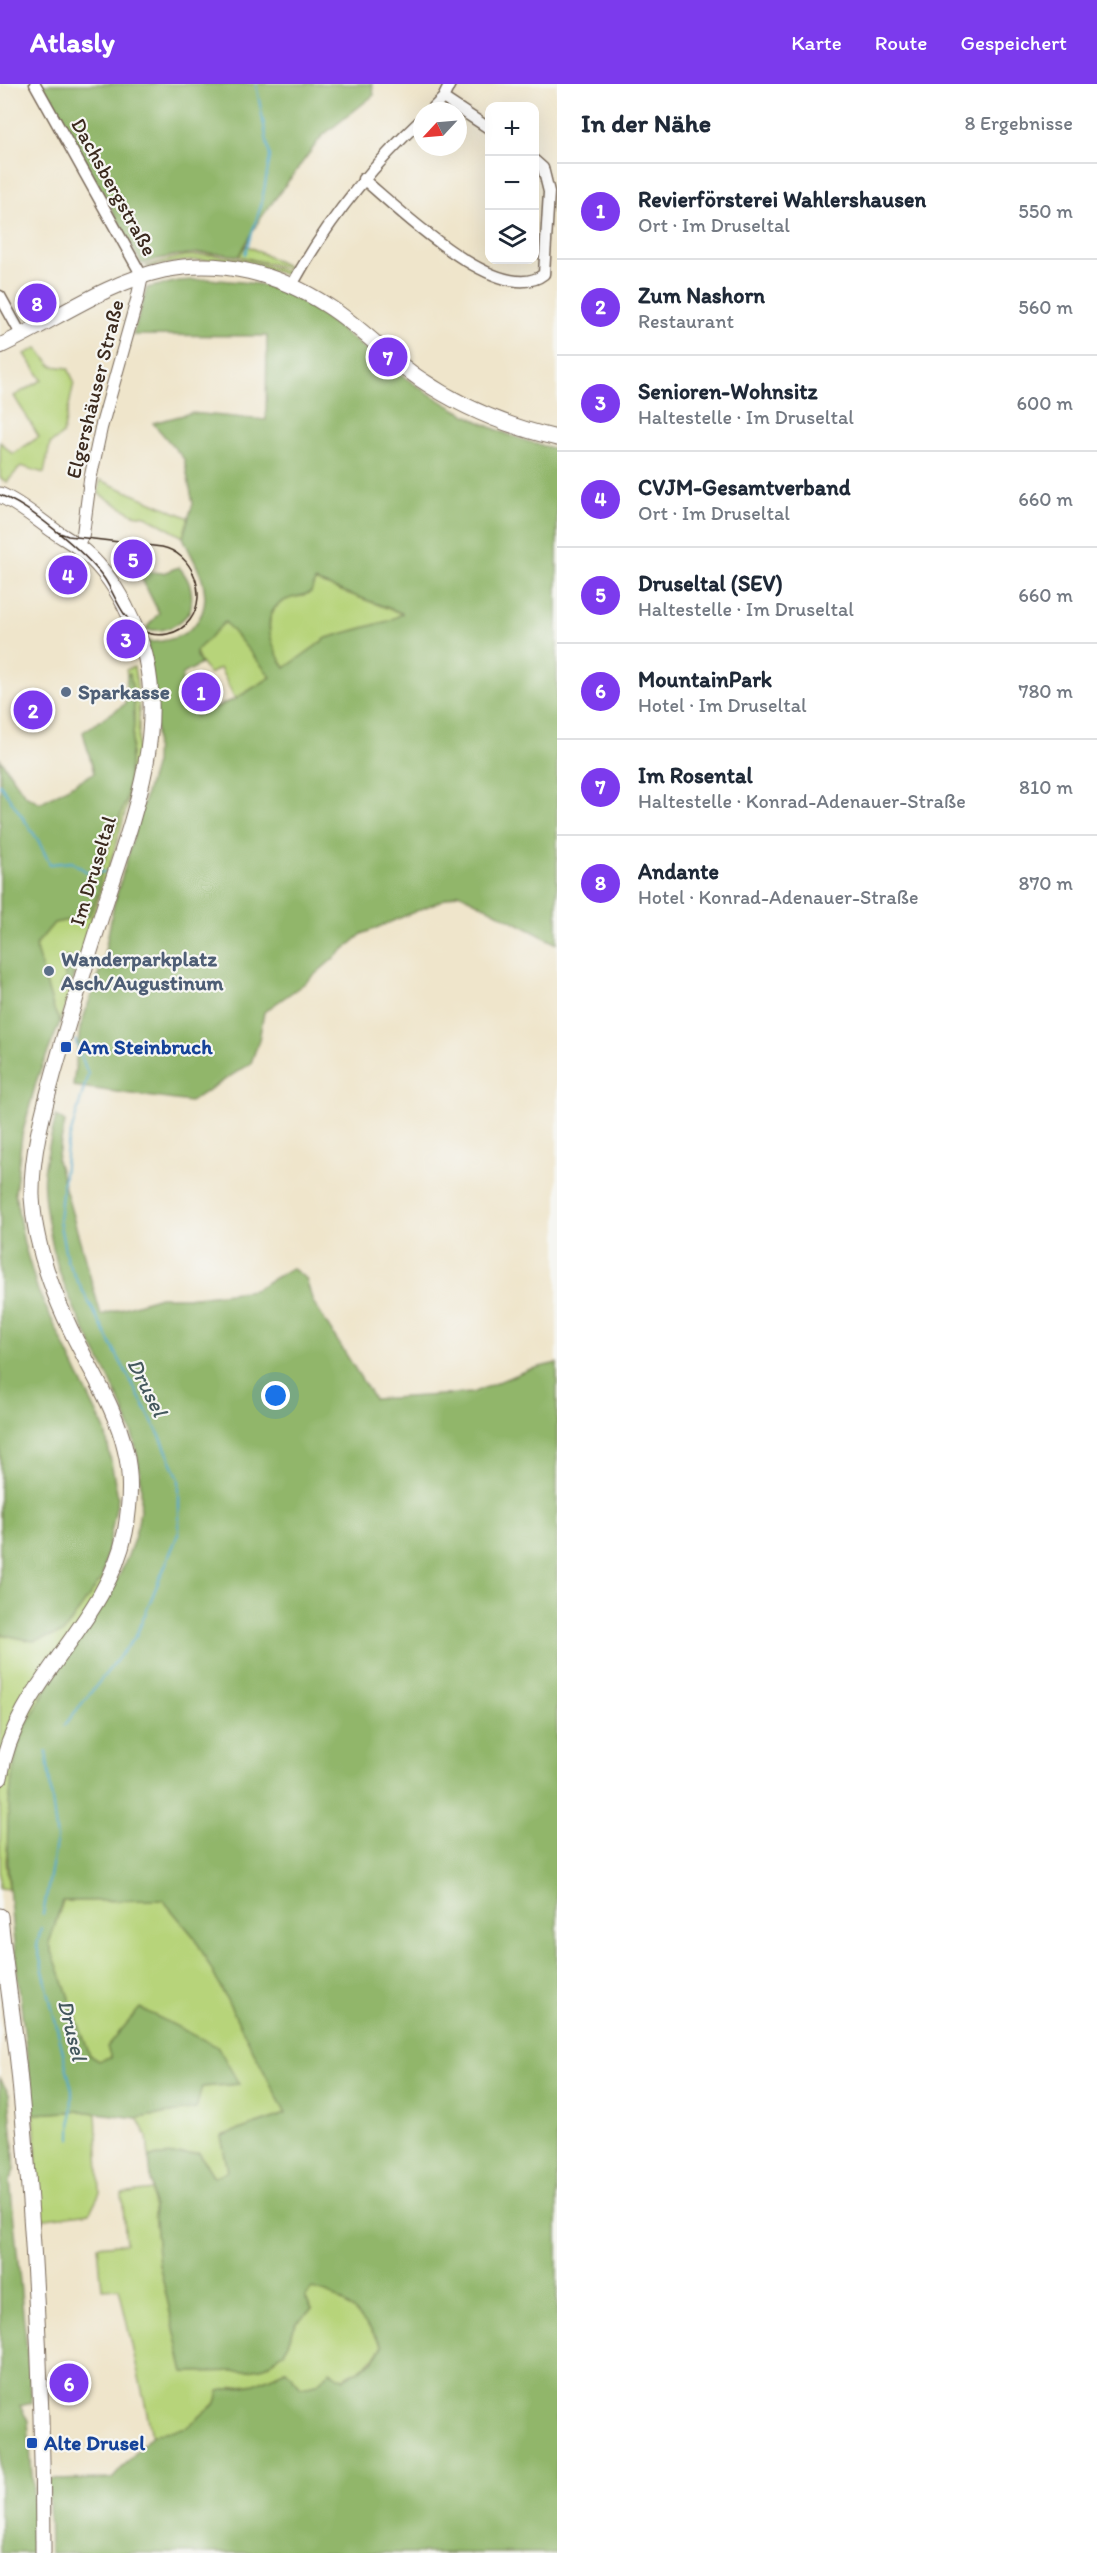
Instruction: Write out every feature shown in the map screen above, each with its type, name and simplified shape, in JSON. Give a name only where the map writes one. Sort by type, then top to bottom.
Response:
[{"type":"main road","points":[[0,346],[106,290],[142,276],[182,267],[220,266],[268,276],[292,285],[329,306],[421,380],[481,413],[538,434],[557,438]]},
{"type":"main road","name":"Im Druseltal","points":[[0,495],[77,546],[111,581],[143,646],[148,668],[150,710],[146,764],[136,802],[41,1121],[33,1166],[32,1200],[39,1243],[51,1285],[114,1414],[126,1451],[130,1498],[124,1537],[109,1582],[29,1699],[9,1745],[0,1778]]},
{"type":"main road","points":[[0,1916],[20,2080],[33,2220],[39,2333],[43,2553]]},
{"type":"street","name":"Dachsbergstraße","points":[[35,84],[142,276]]},
{"type":"street","points":[[439,102],[450,84]]},
{"type":"street","points":[[443,98],[485,126]]},
{"type":"street","points":[[292,285],[332,222],[363,179],[413,128]]},
{"type":"street","points":[[363,179],[456,256],[490,275],[523,282],[538,279],[544,274],[549,192],[543,168],[539,164]]},
{"type":"street","name":"Elgershäuser Straße","points":[[77,546],[83,534],[101,428],[142,276]]},
{"type":"street","points":[[0,296],[22,336]]},
{"type":"green space","points":[[42,84],[372,84],[374,95],[322,136],[260,219],[239,256],[214,253],[190,254],[166,257],[142,264]]},
{"type":"green space","points":[[246,245],[295,270],[239,256]]},
{"type":"green space","points":[[212,255],[249,260],[293,273],[287,275],[251,265],[219,260],[145,266],[184,256]]},
{"type":"green space","points":[[210,279],[274,288],[323,316],[434,397],[506,434],[557,449],[557,944],[459,893],[362,934],[305,983],[264,1012],[259,1040],[251,1063],[190,1102],[73,1086],[80,1028],[103,961],[114,904],[155,763],[156,730],[147,642],[175,638],[186,632],[195,625],[204,604],[201,576],[183,537],[193,503],[184,459],[153,423],[191,413],[266,420],[267,336],[133,335],[147,288],[179,281]],"holes":[[[315,581],[402,613],[402,614],[388,621],[327,638],[285,668],[272,642],[269,623],[271,614],[284,601],[311,592]],[[225,622],[271,677],[235,699],[196,716],[181,685],[183,674],[201,664],[196,651]]]},
{"type":"green space","points":[[37,348],[52,366],[68,368],[74,382],[63,434],[50,444],[44,473],[21,466],[7,482],[0,478],[0,442],[13,454],[39,437],[14,396],[42,380],[25,354]]},
{"type":"green space","points":[[100,480],[189,518],[183,537],[146,516],[133,514],[99,494]]},
{"type":"green space","points":[[179,567],[190,588],[192,598],[190,611],[172,627],[147,630],[159,613],[138,571],[163,573]]},
{"type":"green space","points":[[315,581],[403,614],[388,621],[327,638],[285,668],[278,657],[270,634],[272,613],[289,599],[304,596]]},
{"type":"green space","points":[[225,621],[271,677],[235,699],[220,668],[209,674],[199,660],[196,651]]},
{"type":"green space","points":[[134,667],[139,724],[134,776],[121,828],[60,1022],[54,1010],[35,946],[54,923],[89,916],[98,894],[102,867],[126,800],[134,724],[134,700],[130,674],[127,675],[126,670]]},
{"type":"green space","points":[[130,674],[134,700],[134,724],[126,800],[102,867],[98,894],[89,916],[54,923],[35,946],[54,1010],[60,1022],[37,1079],[22,1135],[15,1193],[24,1244],[38,1291],[105,1430],[118,1498],[102,1578],[63,1633],[33,1641],[0,1634],[0,759],[25,795],[40,803],[94,773],[83,732],[125,704],[127,675]]},
{"type":"green space","points":[[67,956],[71,960],[73,976],[71,984],[66,987],[61,986],[66,978],[60,961]]},
{"type":"green space","points":[[56,1116],[65,1122],[57,1160],[101,1315],[160,1297],[196,1297],[254,1290],[292,1268],[306,1279],[313,1302],[374,1399],[472,1393],[527,1370],[557,1363],[557,2553],[50,2553],[49,2480],[112,2479],[152,2435],[187,2427],[216,2403],[219,2391],[255,2384],[286,2370],[301,2387],[317,2384],[330,2371],[344,2379],[373,2361],[383,2346],[361,2318],[345,2303],[324,2292],[312,2289],[305,2297],[312,2309],[296,2323],[284,2352],[265,2367],[243,2371],[184,2372],[159,2264],[149,2157],[199,2153],[214,2177],[228,2171],[221,2136],[286,2114],[195,1938],[163,1900],[62,1901],[49,1943],[90,2056],[98,2061],[111,2058],[107,2047],[140,2008],[218,2047],[239,2084],[202,2087],[196,2109],[137,2118],[81,2111],[34,2114],[8,1878],[8,1823],[14,1768],[21,1737],[36,1708],[66,1657],[100,1608],[128,1556],[137,1528],[141,1498],[140,1468],[125,1413],[74,1309],[59,1272],[52,1244],[46,1212],[44,1173]]},
{"type":"green space","points":[[102,1578],[115,1584],[43,1693],[20,1740],[6,1861],[9,1889],[0,1888],[0,1634],[33,1641],[82,1603]]},
{"type":"green space","points":[[163,1900],[195,1938],[286,2114],[221,2136],[228,2171],[214,2177],[199,2153],[149,2157],[147,2136],[137,2118],[195,2109],[201,2087],[239,2084],[111,2058],[98,2061],[90,2056],[49,1943],[63,1901]]},
{"type":"green space","points":[[0,2078],[9,2094],[15,2170],[10,2181],[32,2403],[20,2406],[28,2421],[33,2488],[34,2553],[0,2553]]},
{"type":"green space","points":[[81,2111],[96,2113],[100,2192],[90,2212],[39,2219],[34,2114]]},
{"type":"green space","points":[[152,2190],[159,2264],[184,2372],[243,2371],[265,2367],[284,2352],[296,2323],[312,2309],[304,2297],[312,2289],[324,2292],[345,2303],[361,2318],[383,2346],[366,2365],[337,2380],[301,2387],[286,2370],[255,2384],[233,2387],[187,2428],[152,2435],[119,2288],[102,2289],[98,2246],[126,2243],[122,2194]]},
{"type":"waterway","points":[[245,254],[261,206],[270,157],[256,84]]},
{"type":"waterway","name":"Drusel","points":[[0,784],[38,840],[50,864],[72,862],[87,872],[105,872]]},
{"type":"waterway","name":"Drusel","points":[[64,1726],[136,1636],[179,1532],[179,1479],[161,1438],[67,1261],[59,1220],[67,1147],[88,1074],[75,1040]]},
{"type":"waterway","name":"Drusel","points":[[43,1914],[57,1839],[46,1751]]},
{"type":"waterway","name":"Drusel","points":[[41,1928],[37,1946],[72,2090],[71,2139]]},
{"type":"tram line","points":[[0,495],[41,519],[56,531],[71,543],[104,578],[119,606],[134,626],[147,633],[161,635],[180,629],[190,620],[198,598],[197,587],[189,566],[173,551],[162,547],[68,536],[57,532]]},
{"type":"place","name":"Andante","points":[[37,303]]},
{"type":"place","name":"Im Rosental","points":[[388,357]]},
{"type":"place","name":"Druseltal (SEV)","points":[[133,559]]},
{"type":"place","name":"CVJM-Gesamtverband","points":[[68,575]]},
{"type":"place","name":"Senioren-Wohnsitz","points":[[126,639]]},
{"type":"place","name":"Sparkasse","points":[[66,692]]},
{"type":"place","name":"Revierförsterei Wahlershausen","points":[[201,692]]},
{"type":"place","name":"Zum Nashorn","points":[[33,710]]},
{"type":"place","name":"Wanderparkplatz Asch/Augustinum","points":[[49,971]]},
{"type":"place","name":"Am Steinbruch","points":[[66,1047]]},
{"type":"place","name":"MountainPark","points":[[69,2383]]},
{"type":"place","name":"Alte Drusel","points":[[32,2443]]}]
